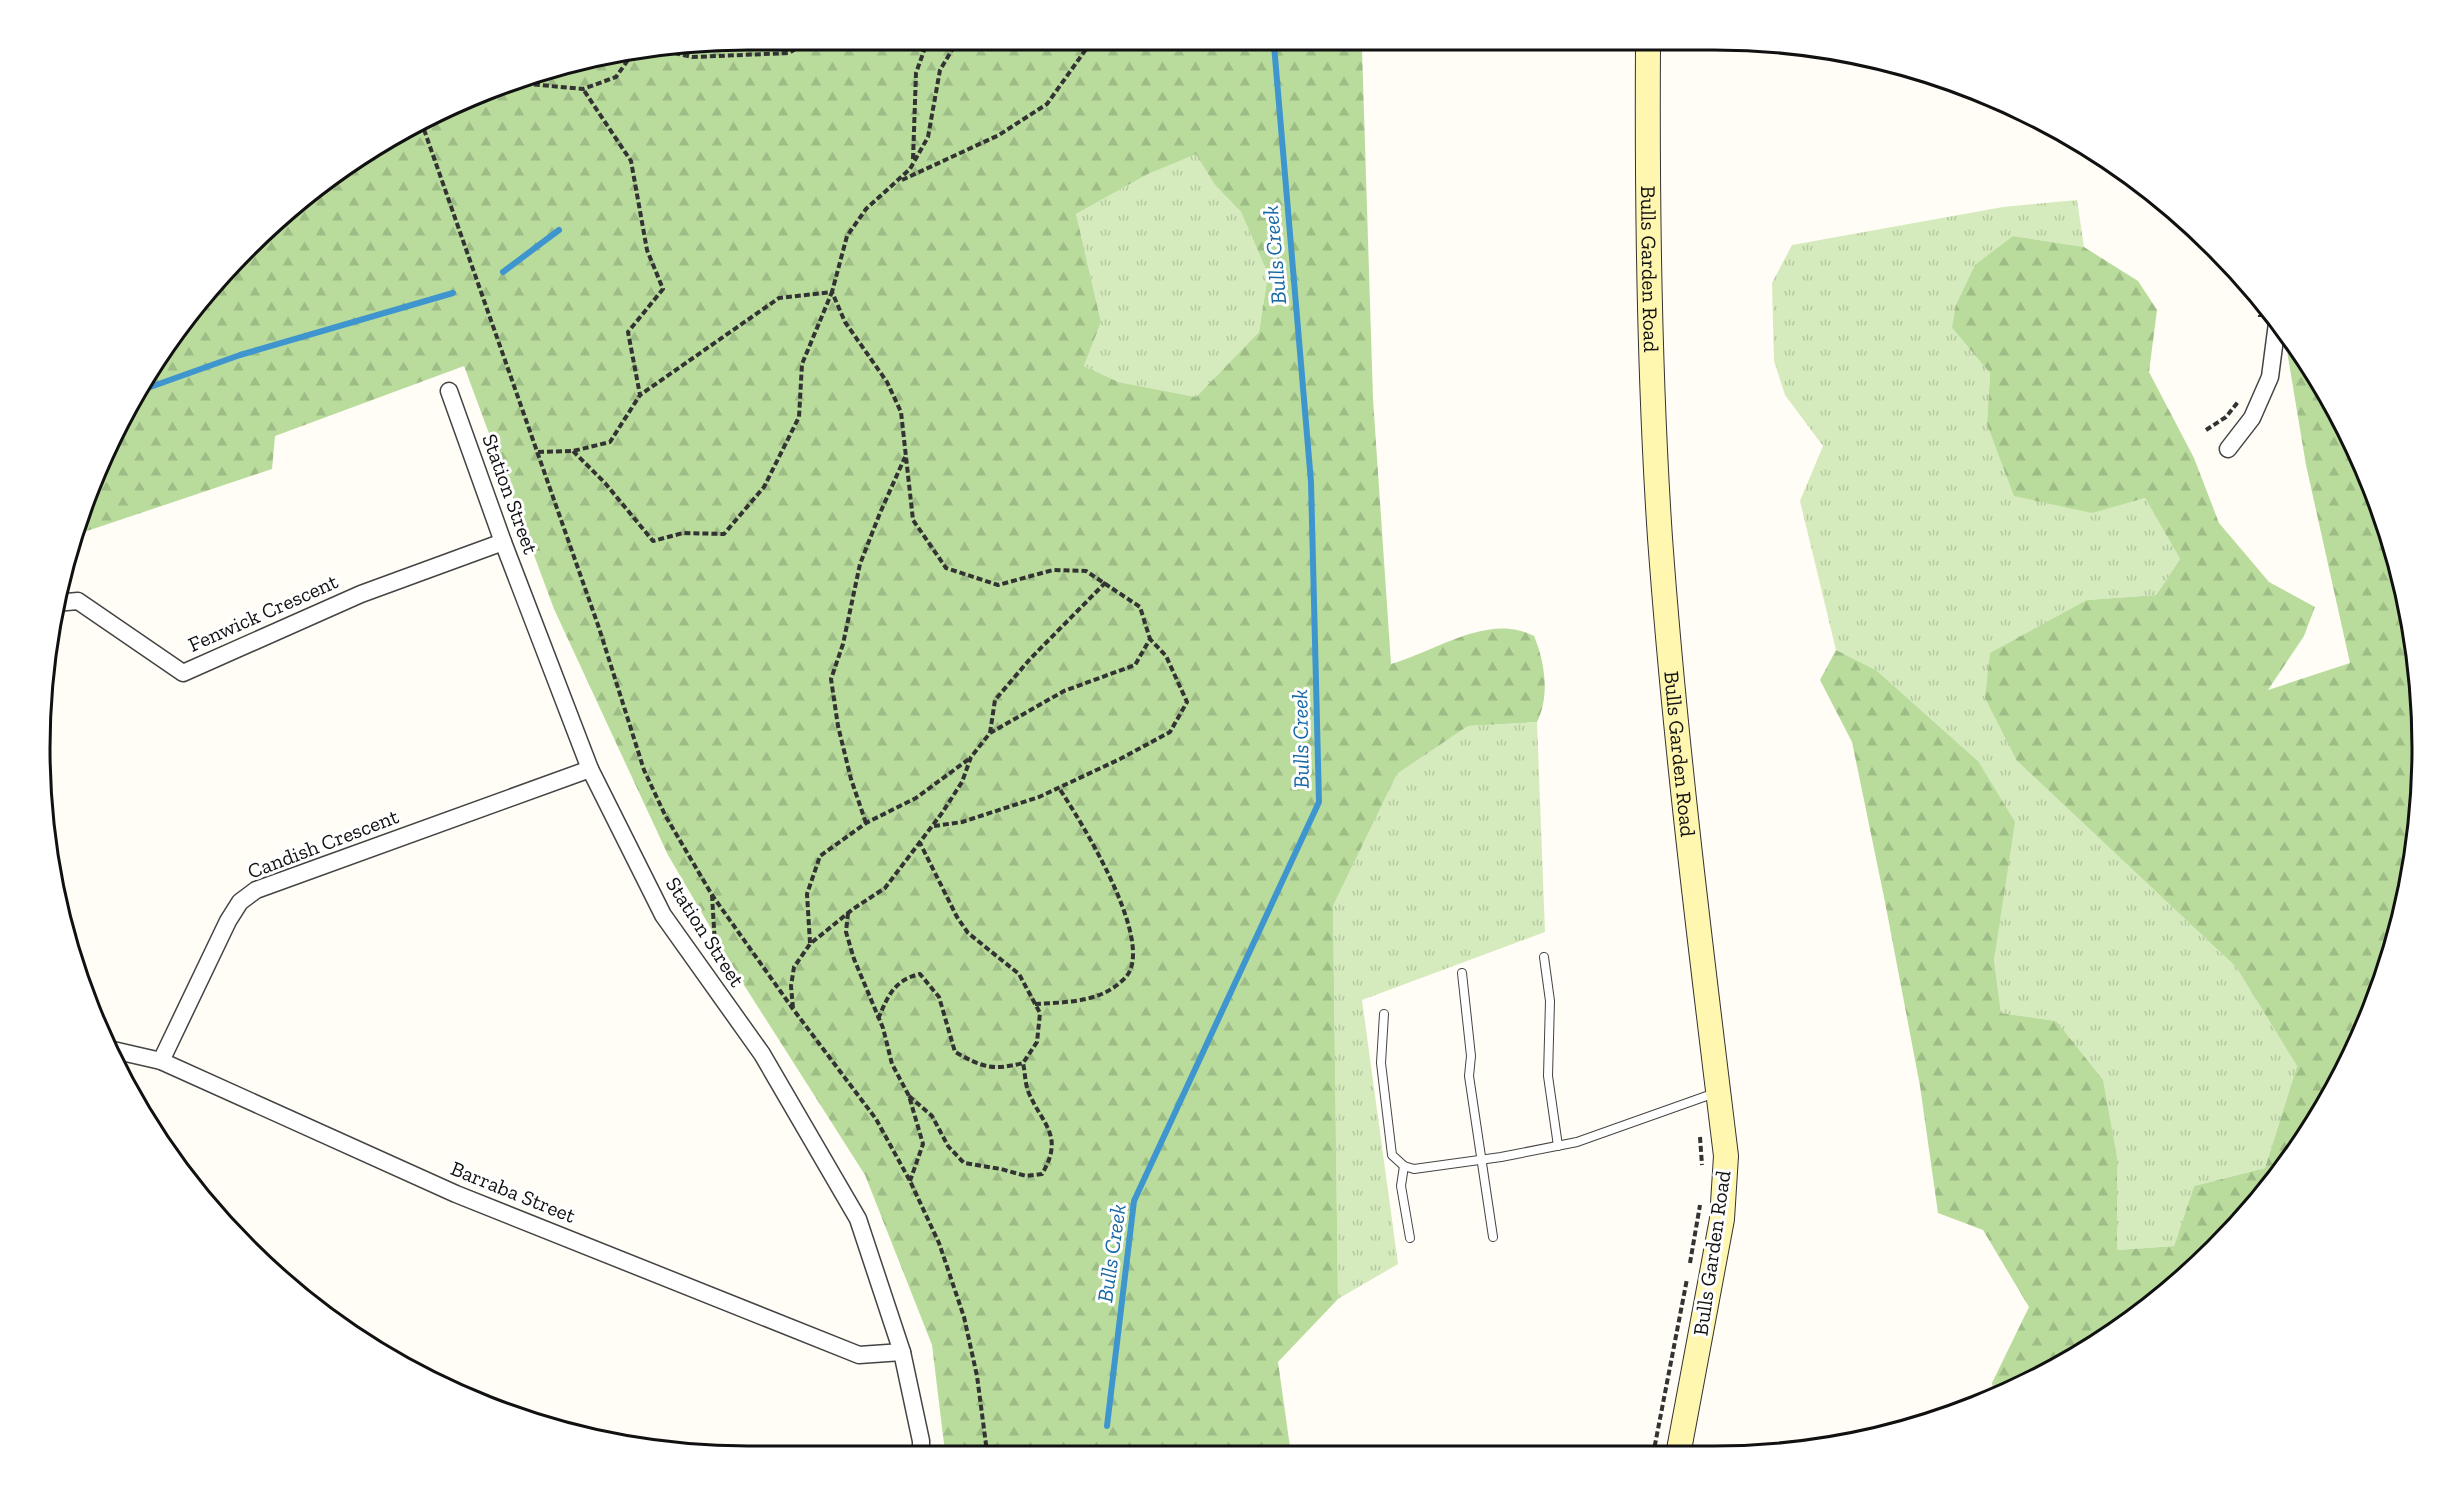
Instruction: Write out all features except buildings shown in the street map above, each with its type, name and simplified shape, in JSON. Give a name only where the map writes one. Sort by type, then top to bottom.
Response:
[{"type":"main road","name":"Bulls Garden Road","points":[[1648,50],[1647,164],[1660,533],[1707,1096],[1726,1156],[1722,1219],[1680,1446]]},
{"type":"street","points":[[2228,449],[2252,418],[2270,377],[2276,333]]},
{"type":"street","name":"Station Street","points":[[449,391],[503,542],[591,769],[663,915],[762,1054],[858,1219],[902,1352],[921,1446]]},
{"type":"street","name":"Fenwick Crescent","points":[[65,602],[78,601],[183,673],[361,594],[503,542]]},
{"type":"street","name":"Candish Crescent","points":[[160,1061],[228,921],[240,902],[256,890],[591,769]]},
{"type":"street","name":"Barraba Street","points":[[120,1052],[160,1061],[456,1194],[859,1355],[902,1352]]},
{"type":"lane","points":[[1544,957],[1550,1001],[1548,1076],[1558,1146]]},
{"type":"lane","points":[[1462,973],[1471,1056],[1469,1076],[1493,1237]]},
{"type":"lane","points":[[1384,1014],[1381,1063],[1392,1155],[1404,1166],[1414,1169],[1558,1146],[1617,1129],[1707,1096]]},
{"type":"lane","points":[[1404,1166],[1401,1186],[1410,1238]]},
{"type":"path","points":[[676,53],[692,57],[789,54],[794,50]]},
{"type":"path","points":[[913,160],[916,73],[924,50]]},
{"type":"path","points":[[573,451],[605,483],[653,541],[683,533],[724,534],[764,487],[799,417],[802,364],[832,292],[847,236],[866,209],[910,169],[927,137],[940,70],[952,50]]},
{"type":"path","points":[[898,182],[999,135],[1047,104],[1085,50]]},
{"type":"path","points":[[532,84],[583,89],[616,77],[628,60]]},
{"type":"path","points":[[583,89],[631,160],[647,250],[663,288],[628,332],[640,395]]},
{"type":"path","points":[[424,130],[599,628],[644,770],[665,815],[712,894],[793,1010],[876,1119],[910,1181],[939,1242],[964,1317],[977,1376],[986,1446]]},
{"type":"path","points":[[537,452],[573,451],[610,442],[640,395],[779,298],[832,292]]},
{"type":"path","points":[[832,292],[845,322],[887,382],[901,412],[913,520],[946,568],[998,585],[1053,570],[1086,571],[1106,582],[1140,607],[1150,639],[1166,656],[1187,702],[1170,732],[1059,788],[1039,797],[962,822],[933,826]]},
{"type":"path","points":[[2259,312],[2260,329]]},
{"type":"path","points":[[2206,430],[2226,417],[2241,396]]},
{"type":"path","points":[[866,823],[851,779],[838,726],[831,679],[843,644],[860,564],[906,456]]},
{"type":"path","points":[[990,733],[995,700],[1030,659],[1106,582]]},
{"type":"path","points":[[810,944],[807,894],[820,856],[866,823],[915,798],[971,757],[990,733],[1064,691],[1135,665],[1150,639]]},
{"type":"path","points":[[793,1010],[791,986],[794,967],[810,944],[848,912],[885,888],[933,826],[962,782],[971,757]]},
{"type":"path","points":[[1035,1004],[1096,998],[1126,978],[1133,956],[1119,895],[1093,840],[1059,788]]},
{"type":"path","points":[[877,1019],[891,989],[907,977],[920,974],[939,997],[955,1052],[981,1066],[1007,1067],[1023,1062],[1037,1042],[1040,1012],[1019,974],[968,933],[957,917],[920,843]]},
{"type":"path","points":[[708,980],[715,945],[712,894]]},
{"type":"path","points":[[848,912],[846,932],[892,1064],[909,1096],[924,1144],[910,1181]]},
{"type":"path","points":[[909,1096],[932,1116],[948,1146],[964,1163],[1026,1176],[1042,1174],[1052,1157],[1049,1130],[1028,1090],[1023,1062]]},
{"type":"path","points":[[1702,1176],[1707,1096]]},
{"type":"path","points":[[1690,1265],[1701,1196]]},
{"type":"path","points":[[1655,1446],[1688,1275]]},
{"type":"green space","points":[[1362,50],[1373,399],[1391,664],[1480,631],[1517,630],[1534,636],[1541,657],[1545,690],[1537,722],[1468,726],[1397,774],[1333,906],[1338,1299],[1278,1362],[1290,1446],[944,1446],[932,1345],[865,1175],[744,985],[668,855],[554,609],[464,366],[275,436],[272,469],[84,532],[103,481],[143,399],[167,360],[223,287],[287,223],[360,167],[399,143],[481,103],[567,73],[657,55],[702,51]],"holes":[[[1196,154],[1215,185],[1241,212],[1268,274],[1259,332],[1196,397],[1118,382],[1084,366],[1101,322],[1076,214],[1148,174]]]},
{"type":"green space","points":[[1196,153],[1215,185],[1241,212],[1268,274],[1259,332],[1196,397],[1117,382],[1084,366],[1101,322],[1076,214],[1148,174]]},
{"type":"green space","points":[[2077,200],[2084,247],[2013,236],[1952,328],[1990,373],[1987,424],[2092,512],[2145,498],[2180,559],[2156,595],[2087,600],[2017,761],[2236,967],[2297,1066],[2265,1168],[2194,1186],[2174,1246],[2117,1250],[2117,1158],[2056,1021],[2001,1013],[1994,960],[2001,902],[1978,761],[1876,670],[1836,650],[1800,501],[1823,446],[1785,395],[1774,361],[1772,283],[1792,245],[2003,207]]},
{"type":"green space","points":[[2013,236],[2084,247],[2138,281],[2157,310],[2149,372],[2194,458],[2219,523],[2269,582],[2315,607],[2304,636],[2268,690],[2350,663],[2306,465],[2287,348],[2319,399],[2340,439],[2359,481],[2389,567],[2407,657],[2412,748],[2407,839],[2389,929],[2359,1015],[2340,1057],[2295,1136],[2239,1209],[2175,1273],[2102,1329],[2063,1353],[1993,1388],[1992,1383],[2029,1307],[1983,1230],[1938,1213],[1920,1086],[1852,742],[1820,680],[1836,650],[1876,670],[1978,761],[2015,822],[1994,960],[2001,1013],[2056,1021],[2103,1080],[2117,1158],[2117,1250],[2174,1246],[2194,1186],[2265,1168],[2297,1066],[2236,967],[2017,761],[1985,698],[1990,653],[2087,600],[2156,595],[2180,559],[2145,498],[2092,513],[2014,496],[1987,424],[1990,373],[1952,328],[1956,305],[1975,265]]},
{"type":"green space","points":[[1537,722],[1545,932],[1362,1000],[1398,1264],[1338,1299],[1333,906],[1397,774],[1468,726]]},
{"type":"waterway","name":"Bulls Creek","points":[[1107,1426],[1134,1201],[1319,802],[1311,482],[1274,50]]},
{"type":"waterway","points":[[503,272],[559,230]]},
{"type":"waterway","points":[[150,387],[240,355],[453,293]]}]
